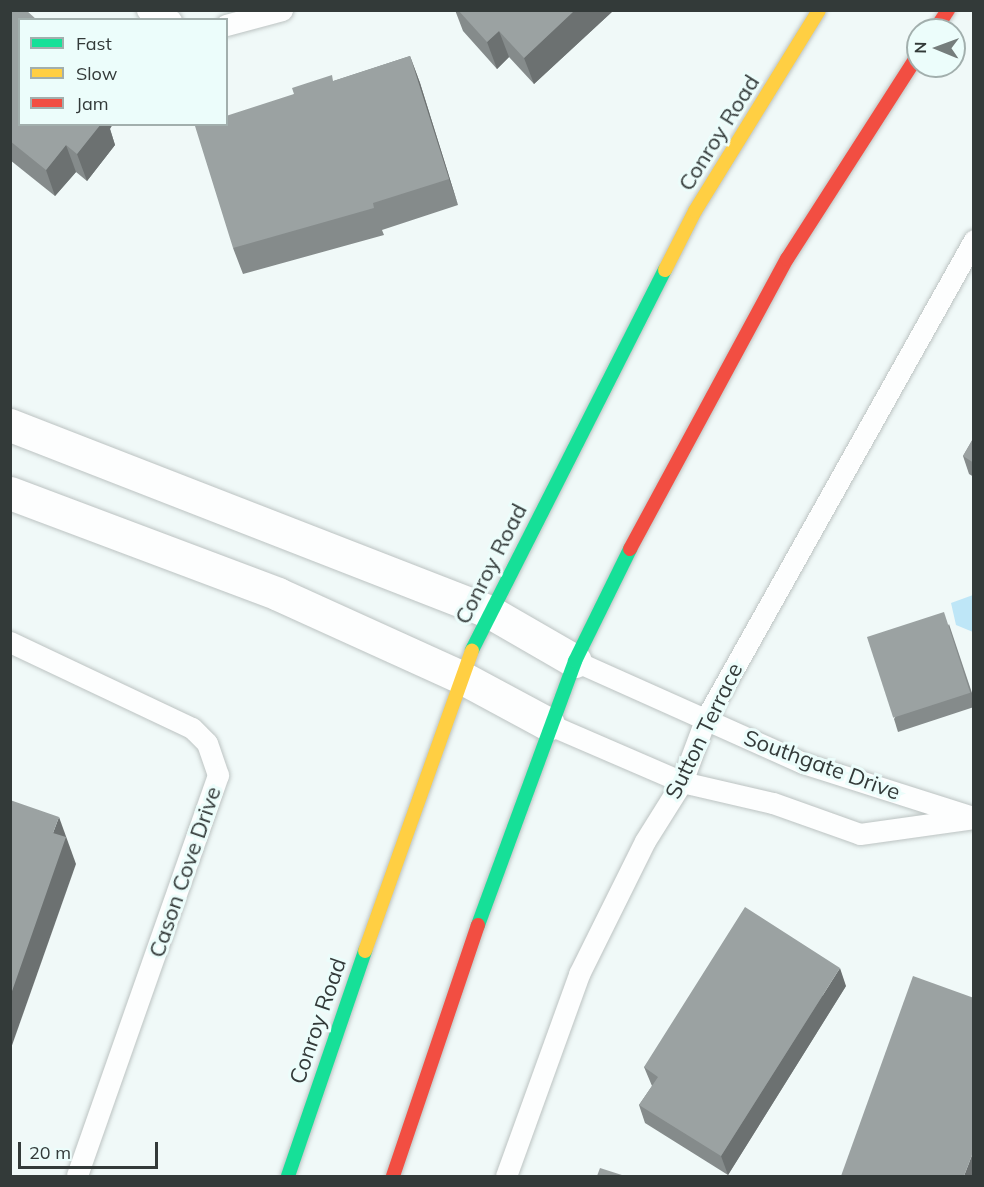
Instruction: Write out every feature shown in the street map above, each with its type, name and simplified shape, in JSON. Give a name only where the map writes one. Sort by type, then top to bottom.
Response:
[{"type":"main road","name":"Conroy Road","points":[[288,1176],[459,676],[695,211],[819,10]]},
{"type":"main road","points":[[393,1176],[549,724],[575,661],[691,430],[787,259],[906,74]]},
{"type":"street","points":[[10,426],[490,612],[575,661]]},
{"type":"street","points":[[10,493],[181,554],[459,676],[549,724]]},
{"type":"lane","points":[[147,10],[166,18]]},
{"type":"lane","points":[[228,24],[282,10]]},
{"type":"lane","name":"Sutton Terrace","points":[[506,1176],[579,974],[645,841],[682,782],[705,720],[974,240]]},
{"type":"lane","name":"Cason Cove Drive","points":[[10,642],[192,728],[207,743],[217,768],[216,790],[77,1176]]},
{"type":"lane","name":"Southgate Drive","points":[[575,661],[803,763],[974,818]]},
{"type":"lane","name":"Southgate Drive","points":[[549,724],[682,782],[773,803],[860,834],[974,818]]},
{"type":"water","points":[[974,595],[973,632],[956,625],[951,603]]},
{"type":"building","points":[[10,10],[26,10],[35,18],[18,18],[18,126],[99,126],[77,154],[66,145],[46,170],[10,141]]},
{"type":"building","points":[[458,10],[575,10],[524,58],[499,31],[487,42]]},
{"type":"building","points":[[410,56],[449,179],[373,203],[374,208],[233,248],[195,126],[228,126],[228,115],[294,94],[292,88],[332,75],[333,81]]},
{"type":"building","points":[[974,437],[974,463],[963,456]]},
{"type":"building","points":[[944,612],[970,693],[893,718],[867,637]]},
{"type":"building","points":[[10,800],[59,817],[53,833],[66,837],[10,997]]},
{"type":"building","points":[[745,907],[840,968],[721,1156],[639,1105],[658,1077],[644,1067]]},
{"type":"building","points":[[913,976],[974,998],[974,1150],[964,1176],[841,1176]]},
{"type":"building","points":[[600,1168],[625,1176],[597,1176]]},
{"type":"traffic: fast","points":[[472,650],[665,270]]},
{"type":"traffic: fast","points":[[478,925],[575,661],[630,549]]},
{"type":"traffic: fast","points":[[288,1176],[365,951]]},
{"type":"traffic: slow","points":[[665,270],[695,211],[819,10]]},
{"type":"traffic: slow","points":[[365,951],[472,650]]},
{"type":"traffic: jam","points":[[943,18],[948,10]]},
{"type":"traffic: jam","points":[[630,549],[787,259],[906,74]]},
{"type":"traffic: jam","points":[[393,1176],[478,925]]}]
